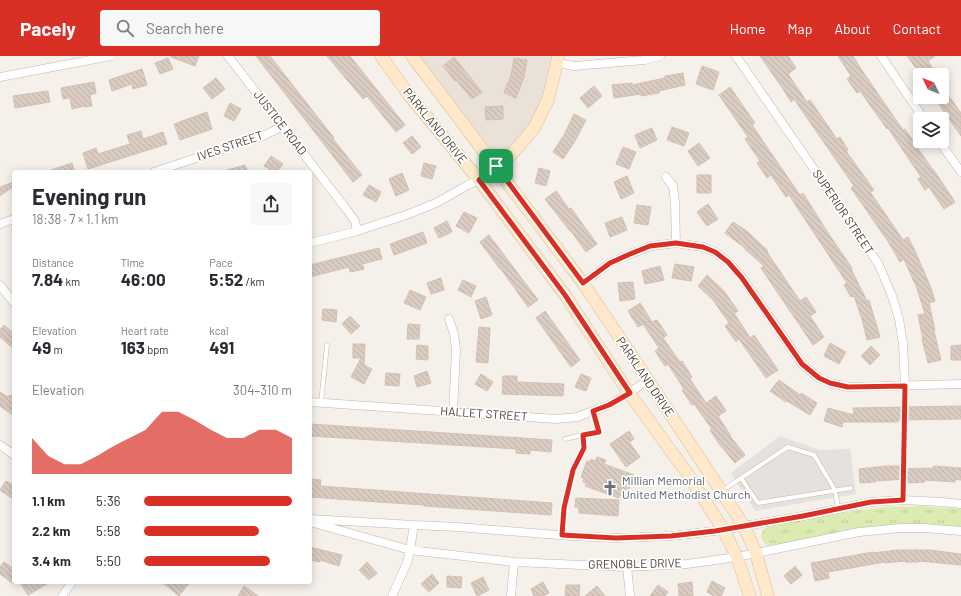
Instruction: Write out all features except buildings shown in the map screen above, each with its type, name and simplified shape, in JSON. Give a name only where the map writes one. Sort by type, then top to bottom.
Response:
[{"type":"street","points":[[0,77],[111,56]]},
{"type":"street","name":"JUSTICE ROAD","points":[[228,56],[347,210],[355,221],[357,231]]},
{"type":"street","name":"PARKLAND DRIVE","points":[[381,56],[409,94],[479,180],[565,295],[723,529],[737,557],[750,596]]},
{"type":"street","name":"PARKLAND DRIVE","points":[[412,56],[583,283],[648,380],[744,526],[756,553],[768,596]]},
{"type":"street","points":[[312,242],[357,231],[406,215],[436,203],[479,180],[512,154],[534,128],[548,100],[557,60],[574,66],[644,60],[660,56]]},
{"type":"street","name":"SUPERIOR STREET","points":[[736,56],[879,265],[892,296],[899,319],[903,344],[905,386]]},
{"type":"street","points":[[881,56],[919,112]]},
{"type":"street","name":"IVES STREET","points":[[160,170],[263,136],[283,126]]},
{"type":"street","points":[[945,148],[961,172]]},
{"type":"street","points":[[666,176],[673,186],[676,243]]},
{"type":"street","points":[[0,224],[12,220]]},
{"type":"street","points":[[583,283],[610,263],[650,246],[676,243],[703,247],[715,252],[728,262],[742,278],[802,364],[819,378],[830,383],[848,387],[961,384]]},
{"type":"street","points":[[0,285],[12,300]]},
{"type":"street","points":[[449,319],[454,334],[456,350],[453,412]]},
{"type":"street","name":"HALLET STREET","points":[[312,402],[556,418],[577,417],[609,405],[630,393],[648,380]]},
{"type":"street","points":[[0,445],[12,454]]},
{"type":"street","points":[[312,519],[616,538],[671,536],[715,531],[803,516],[871,502],[903,500],[961,504]]},
{"type":"street","name":"GRENOBLE DRIVE","points":[[312,523],[410,550],[514,562],[627,567],[687,564],[737,557],[859,532],[924,528],[961,531]]},
{"type":"street","points":[[392,596],[407,563],[414,525]]},
{"type":"street","points":[[511,596],[514,562]]},
{"type":"street","points":[[627,567],[630,596]]},
{"type":"street","points":[[62,596],[71,584]]},
{"type":"lane","points":[[321,403],[327,345]]},
{"type":"lane","points":[[565,439],[599,432],[593,411]]},
{"type":"lane","points":[[562,535],[564,508],[573,470],[584,448],[583,435]]},
{"type":"lane","points":[[721,491],[788,447],[814,455],[836,490],[838,508]]},
{"type":"lane","points":[[741,478],[758,503],[851,488]]},
{"type":"path","points":[[903,500],[905,386]]},
{"type":"shaded area","points":[[412,56],[558,56],[548,100],[496,166]]},
{"type":"shaded area","points":[[780,436],[820,450],[850,449],[856,494],[755,511],[731,473]]},
{"type":"green space","points":[[920,506],[961,509],[961,527],[924,525],[815,537],[771,546],[764,543],[761,535],[767,527],[839,513],[884,507]]},
{"type":"place","name":"Millian Memorial United Methodist Church","points":[[610,488]]},
{"type":"route","points":[[496,166],[583,283],[610,263],[650,246],[676,243],[703,247],[715,252],[728,262],[742,278],[802,364],[819,378],[830,383],[848,387],[905,386],[903,500],[871,502],[803,516],[715,531],[671,536],[616,538],[562,535],[564,508],[573,470],[584,448],[583,435],[599,432],[593,411],[609,405],[630,393],[565,295],[479,180],[496,166]]}]
